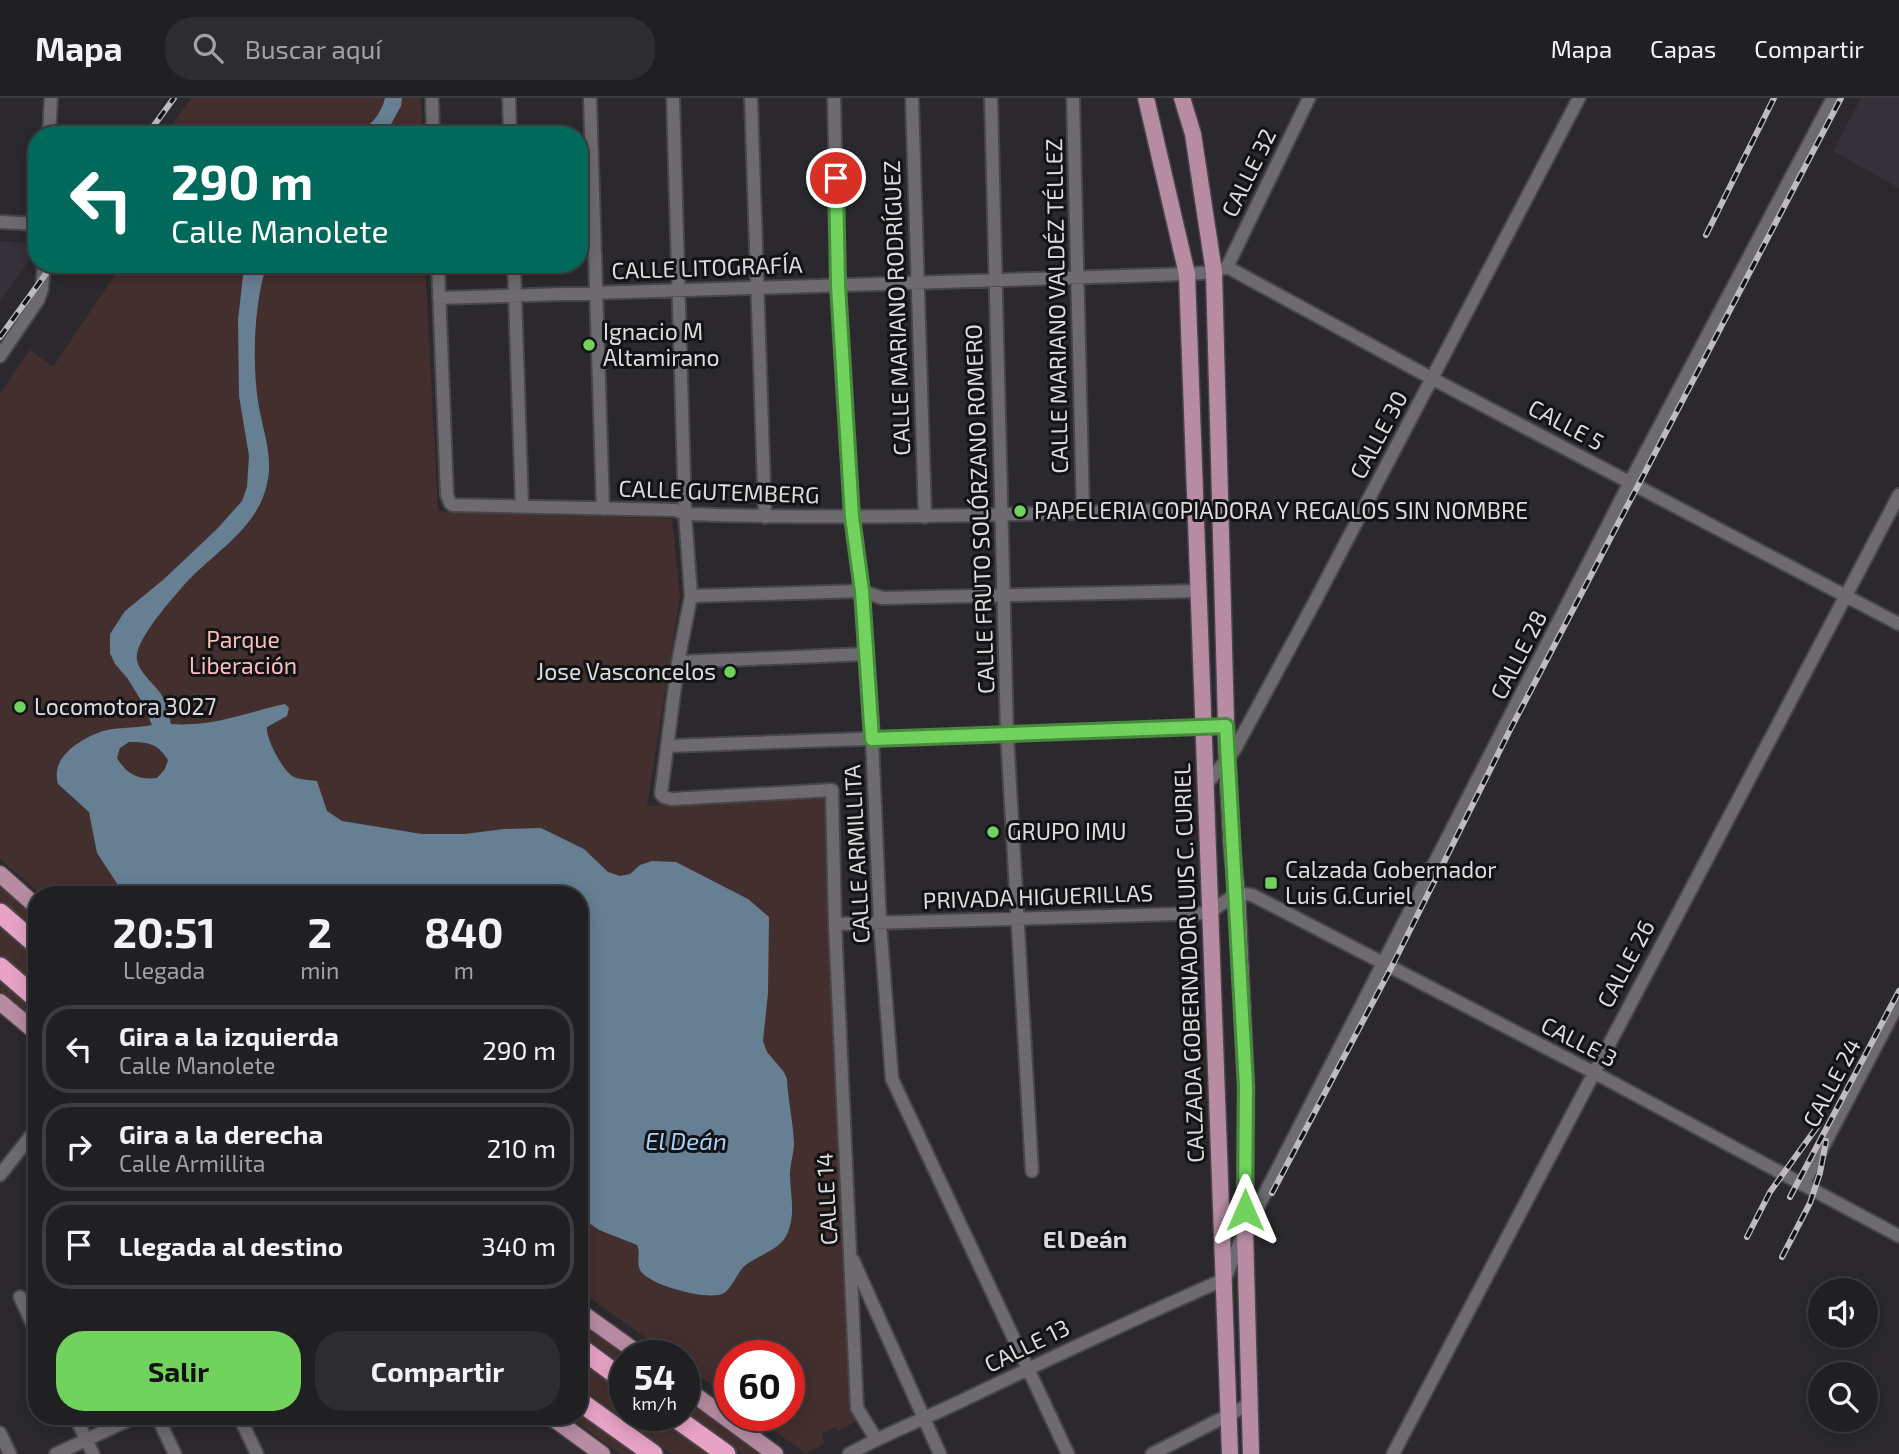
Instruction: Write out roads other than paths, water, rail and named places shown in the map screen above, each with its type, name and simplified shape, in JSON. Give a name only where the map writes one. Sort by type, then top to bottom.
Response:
[{"type":"highway","points":[[0,913],[28,937]]},
{"type":"highway","points":[[4,970],[28,991]]},
{"type":"highway","points":[[4,970],[28,997]]},
{"type":"highway","points":[[588,1354],[609,1370]]},
{"type":"highway","points":[[588,1407],[653,1454]]},
{"type":"highway","points":[[694,1431],[726,1454]]},
{"type":"main road","name":"CALZADA GOBERNADOR LUIS C. CURIEL","points":[[1146,98],[1187,274],[1230,1454]]},
{"type":"main road","name":"CALZADA GOBERNADOR LUIS C. CURIEL","points":[[1182,98],[1193,134],[1221,269],[1226,726],[1246,1086],[1245,1232],[1251,1454]]},
{"type":"main road","points":[[0,874],[28,899]]},
{"type":"main road","points":[[0,1002],[28,1025]]},
{"type":"main road","points":[[588,1317],[620,1340]]},
{"type":"main road","points":[[700,1399],[775,1454]]},
{"type":"main road","points":[[562,1425],[602,1454]]},
{"type":"street","points":[[49,126],[51,98]]},
{"type":"street","points":[[432,98],[433,126]]},
{"type":"street","points":[[509,98],[510,126]]},
{"type":"street","points":[[590,98],[603,509]]},
{"type":"street","points":[[673,98],[685,514],[691,596],[678,662],[667,746],[1226,726]]},
{"type":"street","points":[[751,98],[765,517]]},
{"type":"street","name":"CALLE ARMILLITA","points":[[834,98],[838,285],[852,517],[862,591],[880,923],[892,1079],[1068,1454]]},
{"type":"street","name":"CALLE MARIANO RODRÍGUEZ","points":[[912,98],[925,517]]},
{"type":"street","name":"CALLE FRUTO SOLÓRZANO ROMERO","points":[[991,98],[1007,734],[1032,1171]]},
{"type":"street","name":"CALLE MARIANO VALDÉZ TÉLLEZ","points":[[1073,98],[1083,512]]},
{"type":"street","name":"CALLE 32","points":[[1221,269],[1309,98]]},
{"type":"street","name":"CALLE 30","points":[[1205,786],[1227,760],[1307,617],[1579,98]]},
{"type":"street","name":"CALLE 28","points":[[1225,1279],[1245,1232],[1630,482],[1833,98]]},
{"type":"street","points":[[0,222],[28,224]]},
{"type":"street","name":"CALLE LITOGRAFÍA","points":[[439,298],[1187,274],[1221,269]]},
{"type":"street","name":"CALLE 5","points":[[1221,269],[1899,624]]},
{"type":"street","points":[[0,356],[38,300],[43,273]]},
{"type":"street","points":[[438,273],[439,298]]},
{"type":"street","points":[[514,273],[522,507]]},
{"type":"street","name":"CALLE GUTEMBERG","points":[[439,298],[447,495],[450,503],[458,506],[675,510],[685,514],[765,517],[925,517],[1196,509]]},
{"type":"street","name":"CALLE 26","points":[[1392,1454],[1899,495]]},
{"type":"street","points":[[691,596],[862,591],[882,598],[1198,591]]},
{"type":"street","points":[[678,662],[866,654]]},
{"type":"street","name":"CALLE 14","points":[[667,746],[660,790],[664,797],[832,790],[835,923],[850,1254],[940,1454]]},
{"type":"street","points":[[1210,913],[1237,895]]},
{"type":"street","name":"CALLE 3","points":[[1237,895],[1252,895],[1593,1072],[1899,1236]]},
{"type":"street","name":"PRIVADA HIGUERILLAS","points":[[835,923],[1210,913]]},
{"type":"street","name":"CALLE 24","points":[[1803,1185],[1899,1002]]},
{"type":"street","points":[[0,1175],[28,1139]]},
{"type":"street","points":[[850,1254],[857,1408],[876,1439]]},
{"type":"street","name":"CALLE 13","points":[[849,1454],[1105,1332],[1225,1279]]},
{"type":"street","points":[[20,1297],[28,1314]]},
{"type":"street","points":[[1152,1454],[1250,1404]]},
{"type":"street","points":[[79,1425],[93,1454]]},
{"type":"street","points":[[56,1454],[118,1425]]},
{"type":"street","points":[[161,1425],[175,1454]]},
{"type":"street","points":[[243,1425],[257,1454]]},
{"type":"street","points":[[0,1433],[10,1454]]},
{"type":"water","points":[[385,98],[402,98],[401,106],[390,126],[367,126],[381,110]]},
{"type":"water","name":"El Deán","points":[[244,273],[265,273],[257,314],[255,368],[268,453],[267,484],[262,500],[244,528],[195,573],[154,621],[137,652],[139,665],[164,699],[171,724],[216,721],[285,704],[289,708],[287,716],[267,727],[272,747],[290,774],[300,779],[317,781],[327,811],[342,821],[422,834],[465,834],[541,828],[584,849],[608,872],[620,876],[630,874],[640,865],[652,861],[676,862],[748,899],[769,917],[768,993],[763,1041],[767,1052],[787,1079],[794,1143],[790,1174],[792,1217],[788,1232],[781,1243],[744,1267],[724,1293],[694,1294],[654,1281],[640,1270],[637,1245],[599,1230],[588,1222],[588,886],[120,886],[97,853],[89,812],[58,784],[58,765],[77,744],[103,731],[152,725],[142,702],[115,664],[110,653],[110,634],[125,611],[163,580],[217,529],[242,501],[247,487],[249,456],[239,396],[238,320]],"holes":[[[129,742],[147,743],[156,747],[168,760],[165,769],[157,778],[134,775],[125,769],[117,758],[120,748]]]},
{"type":"railway","points":[[154,126],[174,98]]},
{"type":"railway","points":[[1706,235],[1774,98]]},
{"type":"railway","points":[[1272,1193],[1391,968],[1511,728],[1841,98]]},
{"type":"railway","points":[[0,337],[46,273]]},
{"type":"railway","points":[[1790,1197],[1899,991]]},
{"type":"railway","points":[[1747,1237],[1770,1192],[1820,1123]]},
{"type":"railway","points":[[1782,1257],[1810,1203],[1820,1173],[1826,1141]]},
{"type":"place","name":"Ignacio M Altamirano","points":[[589,345]]},
{"type":"place","name":"PAPELERIA COPIADORA Y REGALOS SIN NOMBRE","points":[[1020,511]]},
{"type":"place","name":"Jose Vasconcelos","points":[[730,672]]},
{"type":"place","name":"Locomotora 3027","points":[[20,707]]},
{"type":"place","name":"GRUPO IMU","points":[[993,832]]},
{"type":"place","name":"Calzada Gobernador Luis G.Curiel","points":[[1271,883]]},
{"type":"district","name":"El Deán","points":[[1085,1240]]},
{"type":"park label","name":"Parque Liberación","points":[[243,653]]}]
